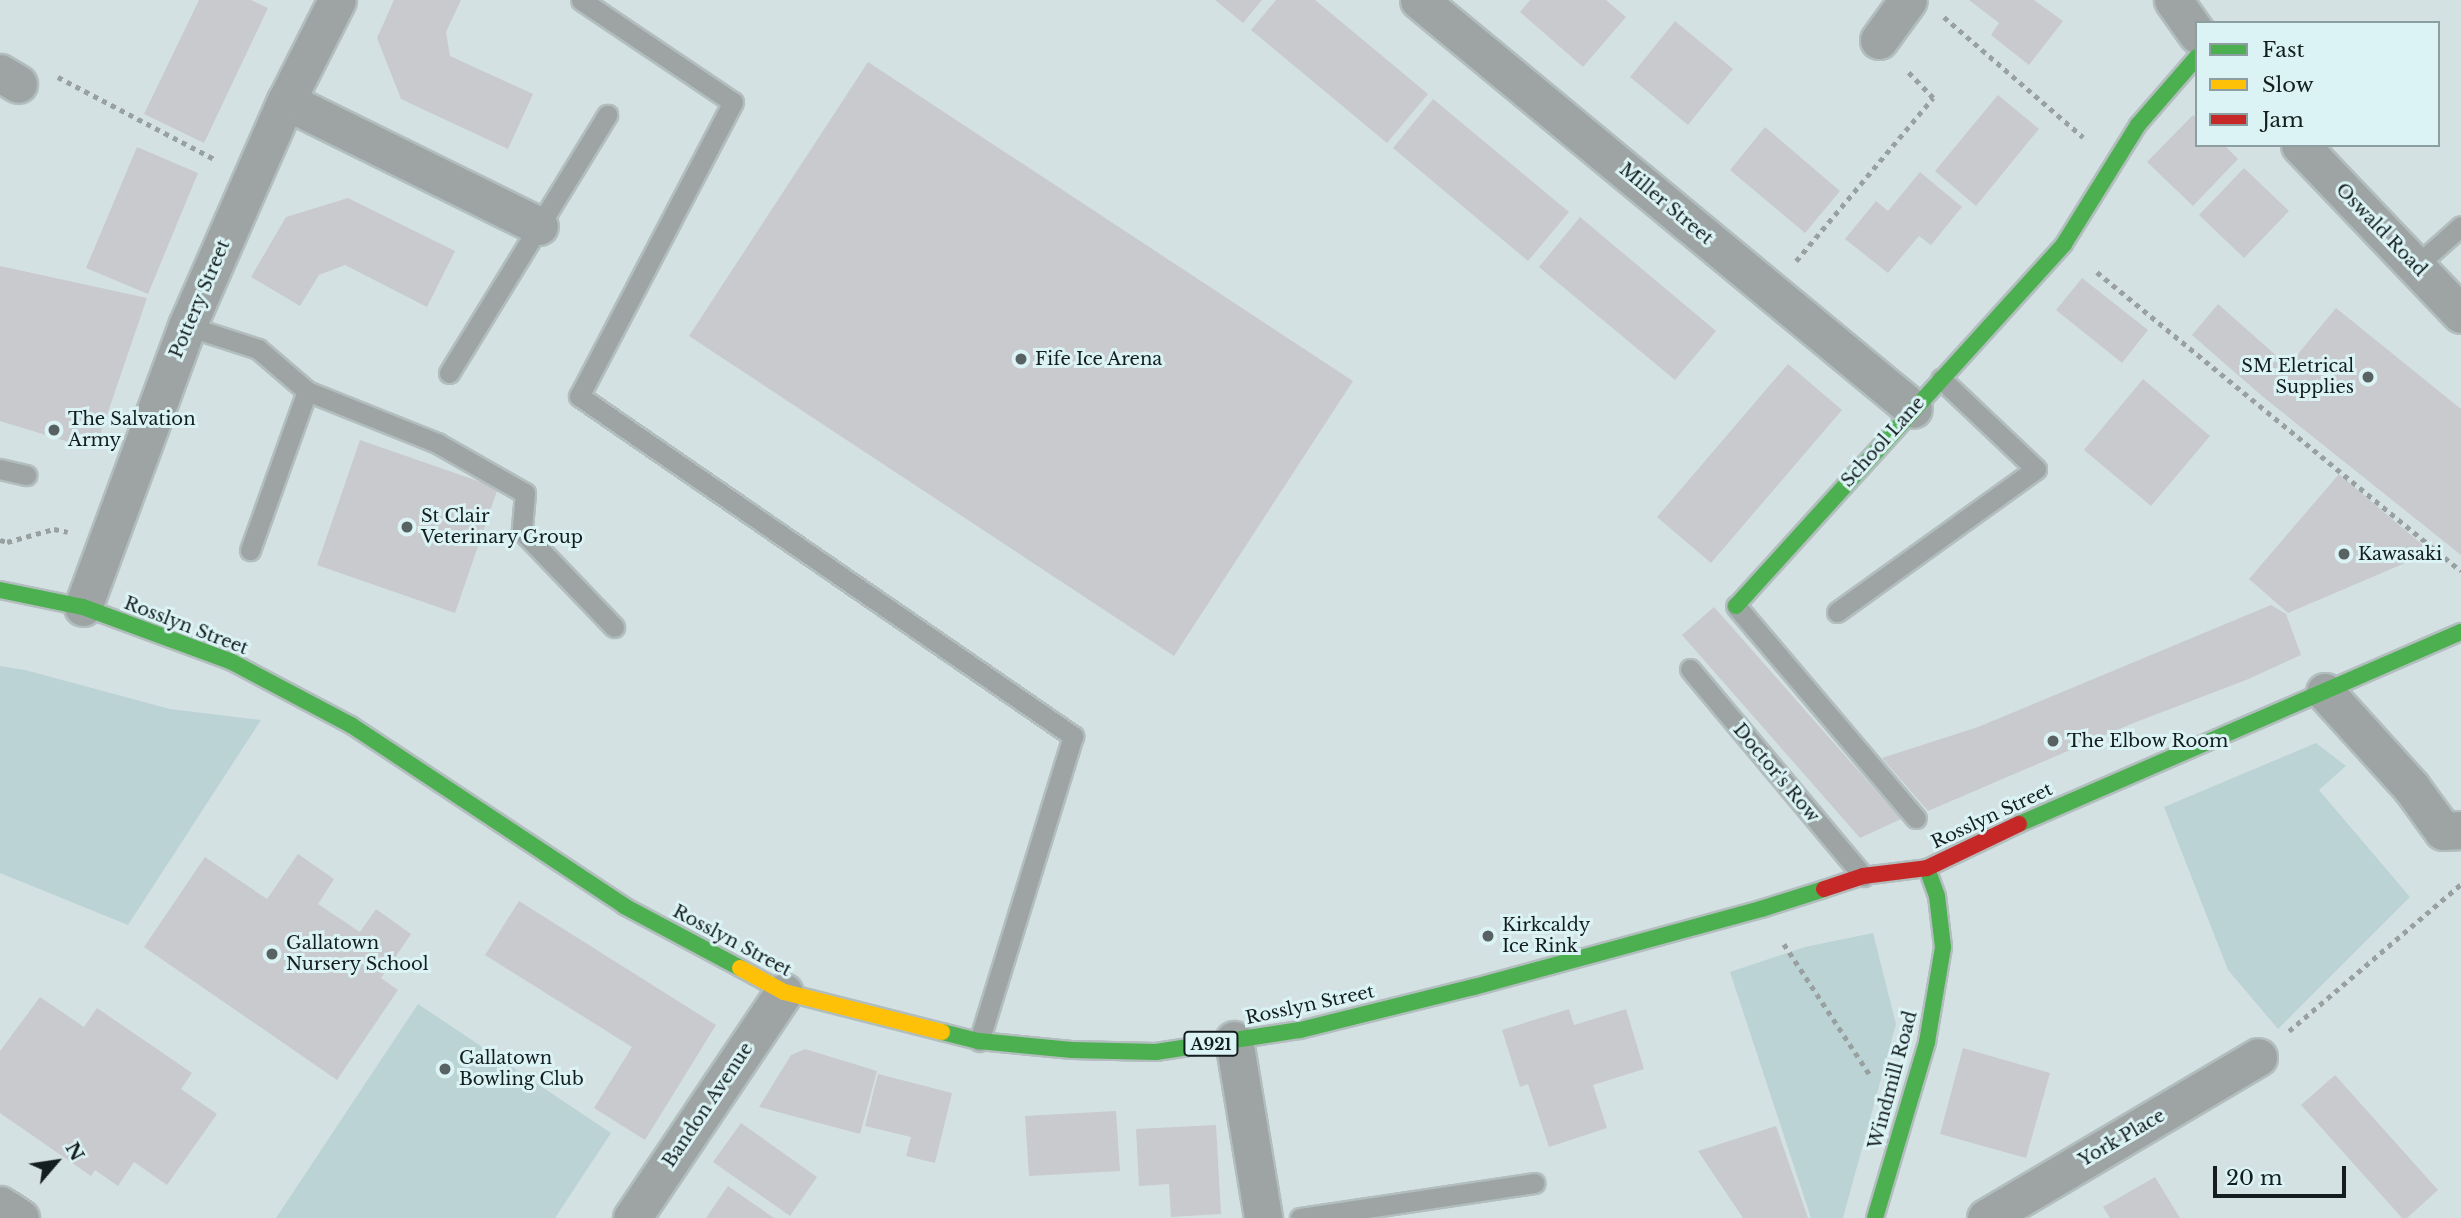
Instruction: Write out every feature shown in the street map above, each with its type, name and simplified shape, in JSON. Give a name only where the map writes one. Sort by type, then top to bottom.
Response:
[{"type":"main road","name":"School Lane","points":[[1736,606],[2064,244],[2138,125],[2195,59]]},
{"type":"main road","name":"Rosslyn Street","points":[[0,590],[83,607],[230,661],[351,725],[624,906],[784,992],[979,1041],[1072,1049],[1156,1052],[1300,1030],[1474,987],[1761,909],[1863,876],[1927,868],[1987,838],[2461,632]]},
{"type":"main road","name":"Windmill Road","points":[[1875,1218],[1927,1042],[1942,947],[1937,896],[1927,868]]},
{"type":"street","name":"Pottery Street","points":[[83,607],[110,541],[187,326],[286,101],[337,0]]},
{"type":"street","name":"Miller Street","points":[[1419,0],[1913,409]]},
{"type":"street","points":[[2173,0],[2195,31]]},
{"type":"street","points":[[1879,40],[1922,5]]},
{"type":"street","points":[[286,101],[539,226]]},
{"type":"street","name":"Oswald Road","points":[[2302,147],[2461,314]]},
{"type":"street","points":[[2325,692],[2411,787],[2443,831],[2461,830]]},
{"type":"street","name":"Bandon Avenue","points":[[632,1218],[784,992]]},
{"type":"street","points":[[1234,1040],[1263,1218]]},
{"type":"street","name":"York Place","points":[[1986,1218],[2258,1057]]},
{"type":"street","points":[[0,1205],[20,1218]]},
{"type":"lane","points":[[581,0],[733,102],[579,396],[1073,736],[979,1041]]},
{"type":"lane","points":[[449,373],[607,115]]},
{"type":"lane","points":[[2416,267],[2461,226]]},
{"type":"lane","points":[[187,326],[258,349],[307,391],[437,443],[525,493],[522,531],[614,627]]},
{"type":"lane","points":[[1837,612],[2036,469],[1941,379]]},
{"type":"lane","points":[[250,550],[307,391]]},
{"type":"lane","points":[[0,468],[26,474]]},
{"type":"lane","name":"School Lane","points":[[1736,606],[1916,818]]},
{"type":"lane","name":"Doctor's Row","points":[[1690,669],[1863,876]]},
{"type":"lane","points":[[1300,1218],[1534,1182]]},
{"type":"path","points":[[1922,5],[2115,165]]},
{"type":"path","points":[[1771,292],[1933,98],[1879,40]]},
{"type":"path","points":[[9,78],[49,73],[252,178]]},
{"type":"path","points":[[2064,244],[2461,571]]},
{"type":"path","points":[[0,540],[7,542],[54,529],[110,541]]},
{"type":"path","points":[[2258,1057],[2461,884]]},
{"type":"path","points":[[1761,909],[1903,1125]]},
{"type":"shaded area","points":[[0,666],[25,670],[170,709],[261,720],[128,925],[0,873]]},
{"type":"shaded area","points":[[2316,743],[2346,766],[2319,790],[2410,897],[2278,1029],[2228,970],[2164,807]]},
{"type":"shaded area","points":[[1873,933],[1896,1024],[1843,1218],[1811,1218],[1730,972],[1805,947]]},
{"type":"shaded area","name":"Gallatown Bowling Club","points":[[418,1004],[611,1133],[555,1218],[276,1218]]},
{"type":"building","points":[[199,0],[251,0],[268,8],[204,143],[144,114]]},
{"type":"building","points":[[394,0],[461,0],[446,32],[450,56],[533,94],[508,149],[401,99],[377,38]]},
{"type":"building","points":[[1215,0],[1262,0],[1243,23]]},
{"type":"building","points":[[1276,0],[1315,0],[1428,94],[1387,143],[1251,30]]},
{"type":"building","points":[[1530,0],[1606,0],[1626,17],[1583,67],[1520,12]]},
{"type":"building","points":[[1969,0],[2034,0],[2063,21],[2029,65],[1991,35],[1999,23]]},
{"type":"building","points":[[1675,21],[1733,69],[1688,125],[1630,77]]},
{"type":"building","name":"Fife Ice Arena","points":[[868,62],[1353,381],[1174,656],[689,336]]},
{"type":"building","points":[[1998,95],[2039,129],[1976,206],[1935,171]]},
{"type":"building","points":[[1433,99],[1569,212],[1528,261],[1393,148]]},
{"type":"building","points":[[2193,115],[2195,147],[2226,147],[2238,159],[2193,206],[2147,162]]},
{"type":"building","points":[[1765,127],[1840,191],[1805,233],[1730,170]]},
{"type":"building","points":[[137,147],[198,173],[148,294],[86,268]]},
{"type":"building","points":[[2244,168],[2289,211],[2244,258],[2199,215]]},
{"type":"building","points":[[1920,172],[1962,207],[1931,245],[1919,236],[1888,273],[1845,239],[1876,201],[1888,211]]},
{"type":"building","points":[[348,198],[455,251],[427,307],[345,265],[319,275],[300,306],[251,277],[286,217]]},
{"type":"building","points":[[1580,217],[1716,331],[1675,380],[1539,267]]},
{"type":"building","points":[[0,266],[147,298],[95,450],[0,421]]},
{"type":"building","points":[[2082,278],[2148,330],[2122,363],[2056,310]]},
{"type":"building","points":[[2218,304],[2288,366],[2336,308],[2461,409],[2461,555],[2262,396],[2192,335]]},
{"type":"building","points":[[1788,364],[1842,410],[1711,563],[1657,517]]},
{"type":"building","points":[[2143,379],[2210,436],[2151,506],[2084,450]]},
{"type":"building","name":"St Clair Veterinary Group","points":[[360,440],[498,488],[455,613],[317,565]]},
{"type":"building","points":[[2339,474],[2431,552],[2288,613],[2249,579]]},
{"type":"building","points":[[2271,605],[2286,614],[2301,655],[1928,811],[1882,758],[1978,727]]},
{"type":"building","points":[[1714,607],[1901,819],[1860,838],[1682,635]]},
{"type":"building","points":[[298,854],[334,879],[318,904],[360,932],[376,909],[411,934],[381,978],[398,990],[337,1080],[144,947],[205,857],[267,899]]},
{"type":"building","points":[[519,901],[716,1025],[645,1140],[594,1108],[632,1047],[485,955]]},
{"type":"building","points":[[40,997],[84,1027],[97,1008],[192,1073],[181,1089],[217,1114],[167,1185],[134,1162],[118,1186],[95,1170],[91,1176],[0,1113],[0,1051]]},
{"type":"building","points":[[1569,1009],[1574,1025],[1626,1009],[1644,1069],[1593,1085],[1607,1128],[1549,1147],[1528,1084],[1520,1087],[1502,1030]]},
{"type":"building","points":[[1963,1048],[2050,1073],[2026,1158],[1940,1134]]},
{"type":"building","points":[[805,1049],[877,1071],[860,1134],[759,1107],[791,1055]]},
{"type":"building","points":[[878,1074],[952,1093],[935,1163],[906,1156],[911,1137],[865,1126]]},
{"type":"building","points":[[2335,1075],[2438,1190],[2407,1218],[2402,1218],[2301,1105]]},
{"type":"building","points":[[1116,1111],[1120,1171],[1029,1176],[1025,1116]]},
{"type":"building","points":[[741,1123],[817,1177],[790,1216],[713,1162]]},
{"type":"building","points":[[1216,1125],[1221,1214],[1171,1217],[1169,1184],[1139,1186],[1136,1129]]},
{"type":"building","points":[[1776,1126],[1808,1218],[1743,1218],[1698,1151]]},
{"type":"building","points":[[2155,1177],[2180,1218],[2110,1218],[2103,1207]]},
{"type":"building","points":[[728,1186],[774,1218],[706,1218]]},
{"type":"traffic: fast","points":[[1736,606],[2064,244],[2138,125],[2195,59]]},
{"type":"traffic: fast","points":[[0,590],[83,607],[230,661],[351,725],[624,906],[740,968]]},
{"type":"traffic: fast","points":[[2019,824],[2461,632]]},
{"type":"traffic: fast","points":[[1875,1218],[1927,1042],[1943,947],[1937,896],[1927,868]]},
{"type":"traffic: fast","points":[[942,1032],[979,1041],[1072,1050],[1156,1052],[1300,1030],[1474,987],[1761,909],[1824,889]]},
{"type":"traffic: slow","points":[[740,968],[784,992],[942,1032]]},
{"type":"traffic: jam","points":[[1824,889],[1863,876],[1927,868],[2019,824]]},
{"type":"place","name":"Fife Ice Arena","points":[[1021,359]]},
{"type":"place","name":"SM Eletrical Supplies","points":[[2368,377]]},
{"type":"place","name":"The Salvation Army","points":[[54,430]]},
{"type":"place","name":"St Clair Veterinary Group","points":[[407,527]]},
{"type":"place","name":"Kawasaki","points":[[2344,554]]},
{"type":"place","name":"The Elbow Room","points":[[2053,741]]},
{"type":"place","name":"Kirkcaldy Ice Rink","points":[[1488,936]]},
{"type":"place","name":"Gallatown Nursery School","points":[[272,954]]},
{"type":"place","name":"Gallatown Bowling Club","points":[[445,1069]]}]
